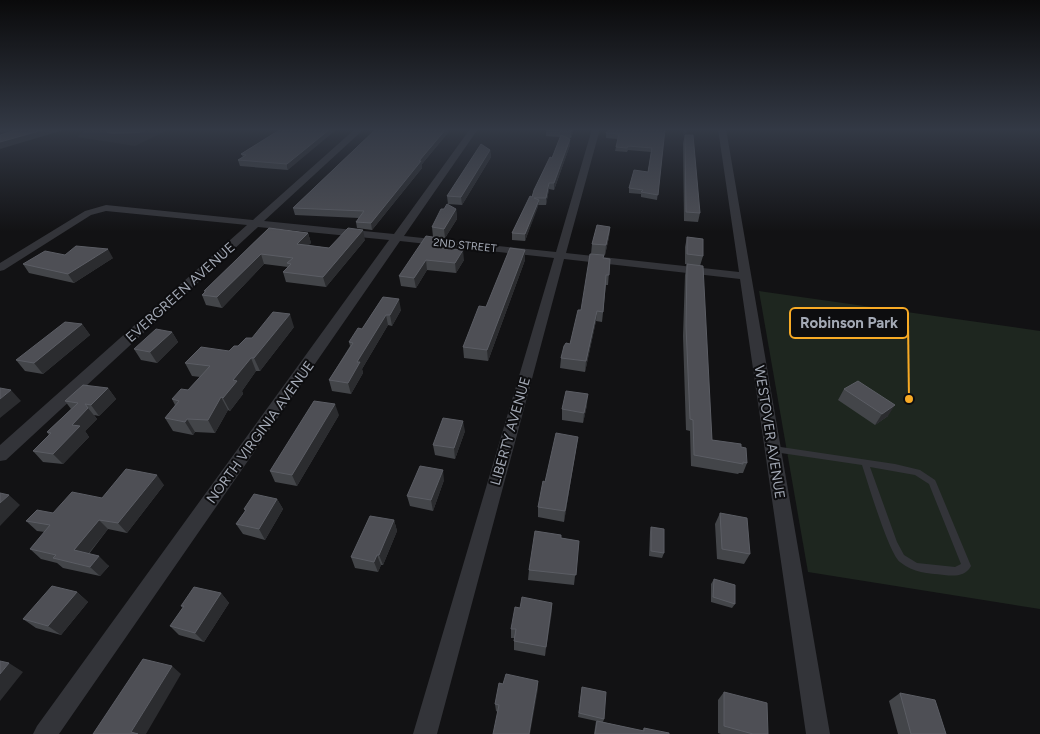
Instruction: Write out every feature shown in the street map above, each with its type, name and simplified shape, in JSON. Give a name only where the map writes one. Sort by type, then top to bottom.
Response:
[{"type":"street","name":"EVERGREEN AVENUE","points":[[0,455],[322,163]]},
{"type":"street","name":"NORTH VIRGINIA AVENUE","points":[[45,734],[450,163]]},
{"type":"street","name":"LIBERTY AVENUE","points":[[425,734],[586,163]]},
{"type":"street","name":"WESTOVER AVENUE","points":[[728,163],[818,734]]},
{"type":"street","name":"2ND STREET","points":[[0,268],[95,210],[116,208],[746,276]]},
{"type":"lane","points":[[774,449],[895,467],[917,472],[932,482],[966,566],[956,572],[916,567],[901,558],[893,543],[865,463]]},
{"type":"shaded area","points":[[759,291],[1040,331],[1040,609],[808,572]]},
{"type":"building","points":[[340,163],[419,163],[371,223],[356,222],[364,211],[293,208]]},
{"type":"building","points":[[468,163],[482,163],[461,197],[447,196]]},
{"type":"building","points":[[547,163],[561,163],[554,183],[549,183],[546,198],[534,198],[539,200],[525,234],[512,233],[530,196],[532,197]]},
{"type":"building","points":[[649,163],[661,163],[658,195],[629,188],[634,170],[648,172]]},
{"type":"building","points":[[685,163],[696,163],[700,213],[686,212]]},
{"type":"building","points":[[447,204],[456,209],[444,229],[432,227],[441,209],[444,209]]},
{"type":"building","points":[[597,225],[610,227],[606,245],[592,244]]},
{"type":"building","points":[[269,228],[308,233],[297,244],[329,248],[348,228],[363,230],[323,277],[283,272],[291,264],[287,263],[293,258],[261,254],[217,297],[202,295],[206,291],[204,291]]},
{"type":"building","points":[[426,236],[439,238],[434,247],[463,250],[455,263],[426,260],[414,278],[399,276]]},
{"type":"building","points":[[687,237],[703,239],[703,256],[687,254]]},
{"type":"building","points":[[76,246],[108,249],[68,274],[23,264],[45,251],[65,255]]},
{"type":"building","points":[[510,248],[525,250],[487,350],[463,347],[479,306],[486,307]]},
{"type":"building","points":[[590,254],[604,255],[603,258],[610,259],[609,275],[606,275],[603,312],[597,311],[586,361],[561,358],[564,346],[566,343],[570,344],[578,310],[581,310]]},
{"type":"building","points":[[687,264],[703,266],[712,440],[741,444],[741,447],[746,448],[747,463],[743,462],[743,464],[694,455],[693,420],[690,419],[686,326]]},
{"type":"building","points":[[383,297],[399,299],[390,315],[386,315],[357,362],[360,362],[348,383],[329,380],[353,343],[349,342],[358,328],[362,329]]},
{"type":"building","points":[[273,312],[290,314],[254,358],[251,358],[233,380],[237,381],[223,398],[221,397],[208,420],[187,419],[185,422],[165,418],[179,401],[172,399],[181,389],[188,390],[210,366],[185,363],[201,347],[229,351],[246,338],[252,338]]},
{"type":"building","points":[[65,322],[82,324],[34,363],[16,360]]},
{"type":"building","points":[[156,329],[172,332],[150,352],[134,349]]},
{"type":"building","points":[[858,381],[895,405],[882,414],[844,389]]},
{"type":"building","points":[[83,385],[108,388],[91,405],[85,404],[88,408],[72,425],[80,426],[53,454],[33,451],[51,433],[47,432],[78,403],[65,401]]},
{"type":"building","points":[[0,388],[11,390],[0,399]]},
{"type":"building","points":[[566,391],[588,394],[584,413],[562,409]]},
{"type":"building","points":[[314,401],[335,404],[292,475],[270,471]]},
{"type":"building","points":[[443,418],[463,421],[454,448],[433,445]]},
{"type":"building","points":[[556,433],[578,437],[565,511],[538,507]]},
{"type":"building","points":[[420,466],[443,470],[431,500],[407,496]]},
{"type":"building","points":[[126,469],[157,475],[118,523],[99,520],[74,550],[99,556],[90,567],[53,558],[56,555],[30,549],[50,525],[26,521],[37,510],[53,513],[72,492],[102,498]]},
{"type":"building","points":[[0,493],[9,495],[0,503]]},
{"type":"building","points":[[254,494],[277,499],[259,529],[236,524]]},
{"type":"building","points":[[720,513],[747,518],[750,554],[722,549]]},
{"type":"building","points":[[370,516],[394,520],[379,555],[377,555],[374,562],[351,557]]},
{"type":"building","points":[[651,527],[664,529],[664,553],[651,551]]},
{"type":"building","points":[[535,531],[561,535],[561,538],[579,541],[576,575],[529,570]]},
{"type":"building","points":[[714,579],[735,585],[735,604],[713,597]]},
{"type":"building","points":[[52,586],[77,592],[48,626],[23,619]]},
{"type":"building","points":[[194,587],[221,593],[195,633],[170,626]]},
{"type":"building","points":[[522,597],[552,603],[546,647],[514,641],[516,629],[511,629],[515,607],[520,608]]},
{"type":"building","points":[[143,659],[172,666],[131,732],[138,734],[93,734]]},
{"type":"building","points":[[0,661],[9,663],[0,674]]},
{"type":"building","points":[[506,674],[538,681],[529,734],[493,734],[499,705],[495,704],[499,683],[503,684]]},
{"type":"building","points":[[582,687],[606,692],[604,719],[579,713]]},
{"type":"building","points":[[724,692],[767,703],[768,734],[753,734],[724,726]]},
{"type":"building","points":[[900,693],[935,700],[946,734],[911,734]]},
{"type":"building","points":[[597,721],[644,731],[644,728],[669,734],[595,734]]},
{"type":"place","name":"Robinson Park","points":[[909,399]]}]
